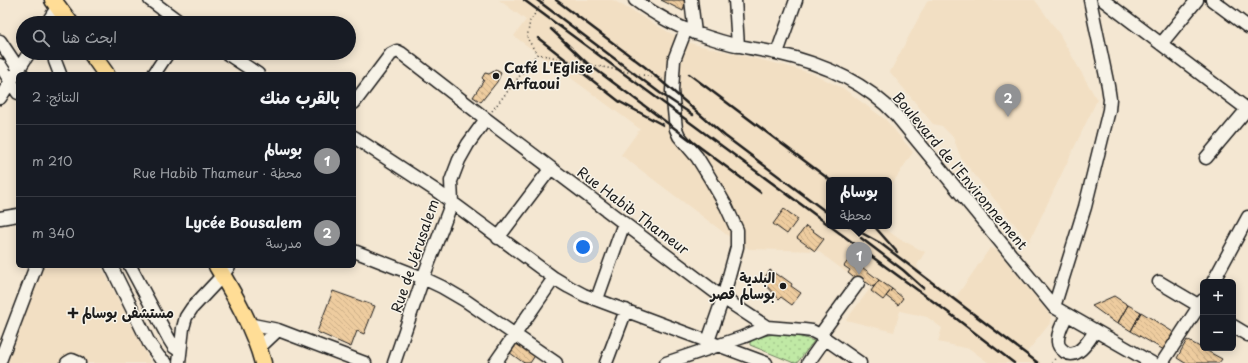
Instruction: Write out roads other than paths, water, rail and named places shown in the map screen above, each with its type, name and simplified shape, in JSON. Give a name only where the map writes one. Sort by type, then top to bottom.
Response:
[{"type":"main road","points":[[96,60],[105,72]]},
{"type":"main road","points":[[223,269],[259,348],[264,363]]},
{"type":"street","points":[[150,0],[172,16]]},
{"type":"street","name":"Boulevard de l'Environnement","points":[[634,0],[690,31],[738,46],[777,53],[806,62],[831,71],[869,91],[896,115],[1054,307],[1152,363]]},
{"type":"street","points":[[691,0],[690,31],[674,60],[673,102],[676,129],[679,136],[697,157],[726,206],[737,230],[737,247],[722,298],[714,343]]},
{"type":"street","points":[[735,0],[738,46]]},
{"type":"street","points":[[777,53],[796,0]]},
{"type":"street","points":[[1054,307],[1085,207],[1110,99],[1090,0]]},
{"type":"street","points":[[1102,0],[1248,108],[1206,158]]},
{"type":"street","points":[[1161,44],[1197,0]]},
{"type":"street","points":[[1212,0],[1248,27]]},
{"type":"street","points":[[0,41],[20,72]]},
{"type":"street","name":"Rue Habib Thameur","points":[[356,99],[391,54],[397,52],[401,53],[722,298],[767,327],[804,330],[823,337],[860,363]]},
{"type":"street","points":[[20,72],[26,60]]},
{"type":"street","points":[[54,60],[59,72]]},
{"type":"street","points":[[155,72],[163,60]]},
{"type":"street","points":[[237,60],[255,72]]},
{"type":"street","points":[[0,65],[16,90]]},
{"type":"street","points":[[0,98],[16,76]]},
{"type":"street","name":"Rue de Jérusalem","points":[[394,363],[423,278],[452,202],[451,181],[459,160],[468,144],[486,119]]},
{"type":"street","points":[[356,138],[452,202],[498,238],[569,287],[766,363]]},
{"type":"street","points":[[498,238],[552,168]]},
{"type":"street","points":[[0,218],[16,215]]},
{"type":"street","points":[[1215,279],[1248,217]]},
{"type":"street","points":[[597,299],[624,223]]},
{"type":"street","points":[[356,253],[423,278],[442,287],[466,301],[556,363]]},
{"type":"street","points":[[0,361],[35,268]]},
{"type":"street","points":[[113,268],[149,343],[159,357],[166,363]]},
{"type":"street","points":[[131,268],[180,357]]},
{"type":"street","points":[[180,357],[183,328],[186,317],[223,269]]},
{"type":"street","points":[[495,363],[554,278]]},
{"type":"street","points":[[1159,282],[1200,304]]},
{"type":"street","points":[[808,363],[858,283]]},
{"type":"street","points":[[1162,363],[1200,308]]},
{"type":"street","points":[[606,363],[626,310]]},
{"type":"street","points":[[1067,315],[1059,333],[1058,341],[1059,346],[1066,352],[1073,353],[1081,350],[1095,331]]},
{"type":"street","points":[[248,324],[278,330],[365,363]]},
{"type":"street","points":[[666,363],[714,343],[767,327]]},
{"type":"street","points":[[1236,328],[1248,335]]},
{"type":"street","points":[[259,348],[278,330]]},
{"type":"street","points":[[67,363],[72,360],[79,363]]},
{"type":"railway","points":[[524,0],[826,223]]},
{"type":"railway","points":[[537,0],[660,93],[693,115]]},
{"type":"railway","points":[[556,0],[645,67],[725,136],[826,212]]},
{"type":"railway","points":[[551,29],[587,63],[760,192]]},
{"type":"railway","points":[[538,38],[620,102],[663,125]]},
{"type":"railway","points":[[689,74],[826,177]]},
{"type":"railway","points":[[834,229],[949,313],[1014,363]]},
{"type":"railway","points":[[854,229],[880,243],[1038,363]]},
{"type":"railway","points":[[877,229],[897,252]]},
{"type":"railway","points":[[861,238],[903,270],[923,288]]},
{"type":"place","name":"Café L'Eglise Arfaoui","points":[[496,76]]},
{"type":"place","name":"Lycée Bousalem","points":[[1008,117]]},
{"type":"place","name":"بوسالم","points":[[859,275]]},
{"type":"place","name":"البلدية بوسالم قصر","points":[[783,286]]},
{"type":"place","name":"مستشفى بوسالم","points":[[73,313]]}]
